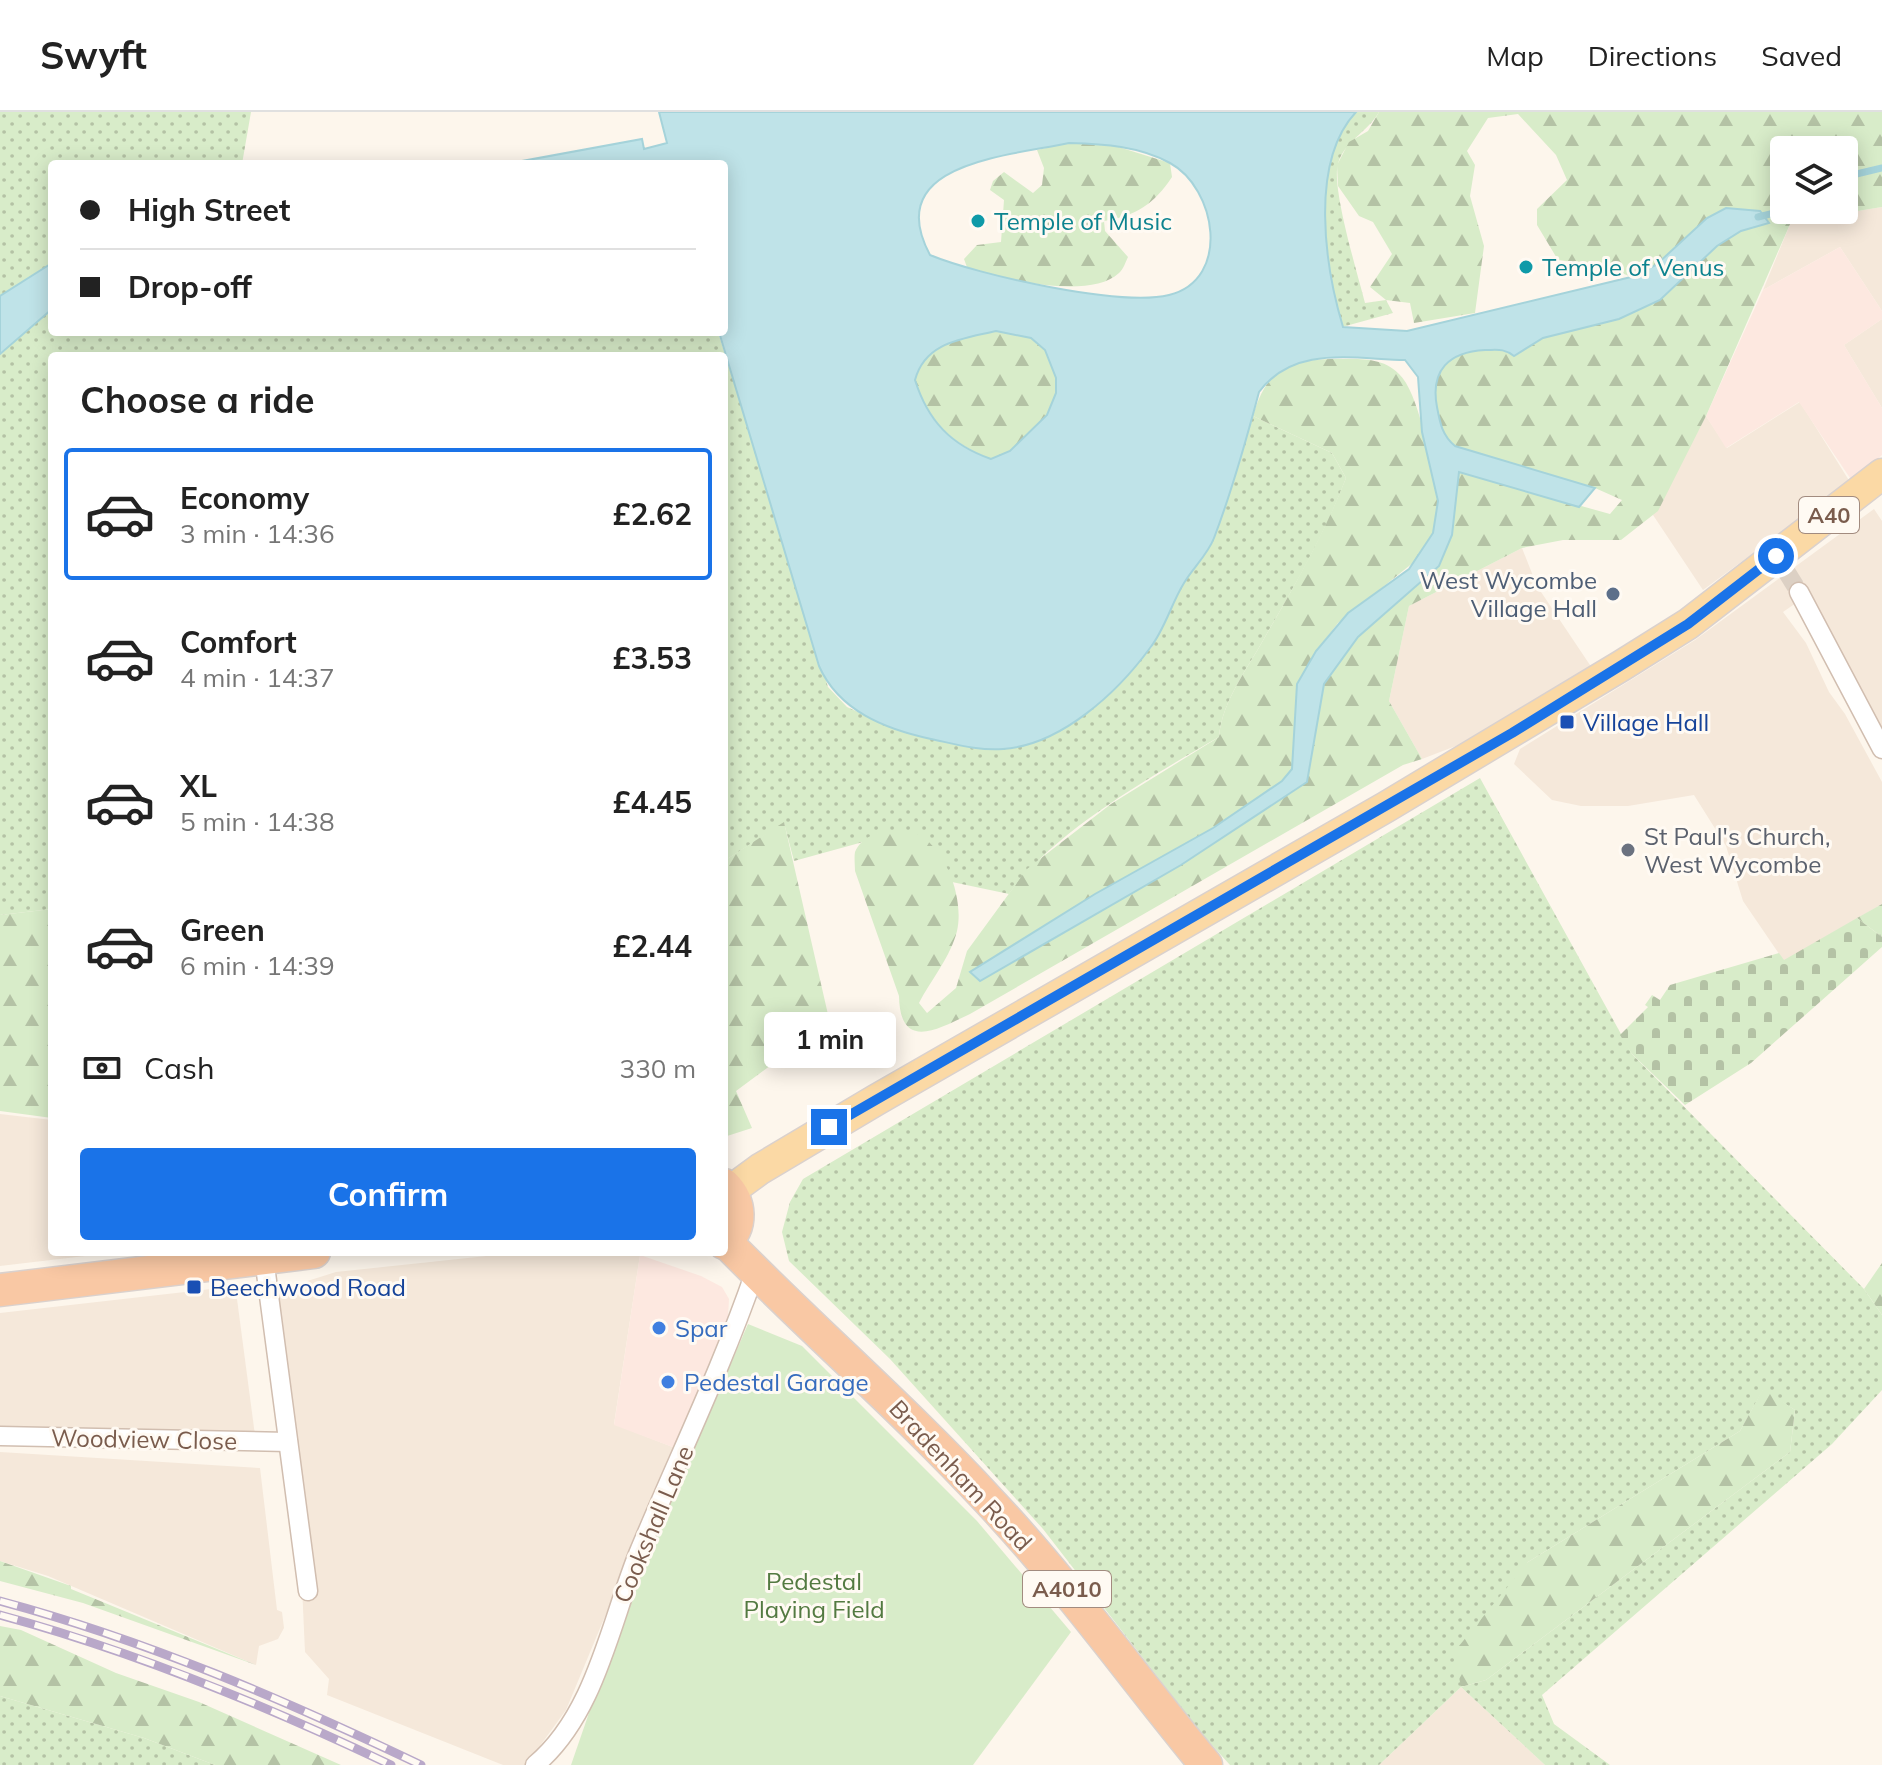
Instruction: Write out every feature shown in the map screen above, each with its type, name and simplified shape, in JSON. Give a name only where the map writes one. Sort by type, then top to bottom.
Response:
[{"type":"highway","name":"A40","points":[[728,1190],[737,1204],[738,1218],[728,1236]]},
{"type":"highway","name":"Bradenham Road","points":[[728,1245],[916,1423],[993,1505],[1061,1582],[1206,1765]]},
{"type":"highway","points":[[0,1290],[281,1256]]},
{"type":"main road","name":"A40","points":[[728,1187],[1386,807],[1688,624],[1781,563],[1882,474]]},
{"type":"street","points":[[1799,592],[1882,749]]},
{"type":"street","points":[[264,1258],[308,1591]]},
{"type":"street","name":"Cookshall Lane","points":[[535,1765],[569,1731],[586,1694],[638,1554],[755,1272]]},
{"type":"street","name":"Woodview Close","points":[[0,1436],[288,1442]]},
{"type":"shaded area","points":[[1882,207],[1882,311],[1840,247],[1763,290],[1790,224],[1858,224],[1858,211]]},
{"type":"shaded area","points":[[1840,247],[1882,311],[1882,319],[1844,345],[1882,408],[1882,455],[1852,481],[1799,402],[1726,448],[1706,416],[1763,290]]},
{"type":"shaded area","points":[[1882,319],[1882,408],[1844,345]]},
{"type":"shaded area","points":[[1800,402],[1850,482],[1703,590],[1653,515],[1706,416],[1727,448]]},
{"type":"shaded area","points":[[1874,509],[1882,521],[1882,738],[1809,594],[1783,612],[1806,643],[1829,692],[1845,714],[1882,782],[1882,904],[1784,961],[1743,901],[1726,846],[1694,795],[1628,806],[1581,806],[1552,800],[1514,764],[1520,749],[1695,640]]},
{"type":"shaded area","points":[[1522,548],[1537,586],[1594,671],[1474,739],[1422,759],[1389,701],[1409,606]]},
{"type":"shaded area","points":[[0,1114],[48,1120],[48,1256],[85,1256],[0,1266]]},
{"type":"shaded area","points":[[486,1256],[640,1256],[614,1424],[675,1448],[566,1710],[526,1765],[503,1765],[327,1695],[329,1679],[305,1652],[302,1586],[269,1293],[336,1272]]},
{"type":"shaded area","points":[[640,1256],[701,1276],[722,1287],[729,1299],[728,1317],[675,1448],[614,1425]]},
{"type":"shaded area","points":[[220,1288],[237,1299],[256,1443],[213,1449],[158,1448],[0,1437],[0,1313]]},
{"type":"shaded area","points":[[0,1452],[260,1468],[277,1610],[282,1612],[284,1628],[278,1639],[259,1646],[256,1665],[48,1576],[0,1561]]},
{"type":"shaded area","points":[[1461,1687],[1545,1765],[1379,1765]]},
{"type":"green space","points":[[0,112],[251,112],[243,160],[48,160],[48,266],[0,296]]},
{"type":"green space","points":[[1356,112],[1379,112],[1341,156],[1338,191],[1365,303],[1386,300],[1393,313],[1342,327],[1327,245],[1326,186],[1331,159],[1341,134]]},
{"type":"green space","points":[[1379,112],[1882,112],[1882,207],[1858,211],[1858,136],[1770,136],[1770,224],[1790,224],[1706,416],[1658,511],[1621,540],[1563,540],[1522,548],[1409,606],[1389,701],[1422,759],[1403,765],[970,1014],[934,1030],[913,1030],[906,1025],[901,1013],[899,996],[855,871],[855,852],[860,844],[875,834],[895,830],[913,833],[931,844],[952,879],[958,906],[957,931],[950,950],[919,1003],[927,1013],[956,988],[967,951],[1027,869],[1111,804],[1219,737],[1230,698],[1308,559],[1346,478],[1332,453],[1253,416],[1259,398],[1276,374],[1299,362],[1361,359],[1387,365],[1399,374],[1418,410],[1436,485],[1438,501],[1433,533],[1419,558],[1338,623],[1316,651],[1297,684],[1292,769],[1282,781],[1213,828],[1095,894],[971,972],[980,980],[1181,865],[1307,782],[1324,684],[1358,637],[1452,535],[1459,472],[1610,514],[1622,500],[1595,488],[1455,446],[1442,428],[1435,404],[1436,379],[1448,360],[1461,353],[1485,350],[1504,351],[1515,356],[1543,338],[1619,319],[1660,300],[1717,246],[1741,231],[1769,223],[1760,211],[1726,209],[1707,218],[1656,265],[1631,277],[1606,266],[1558,260],[1537,225],[1537,209],[1567,180],[1556,155],[1518,114],[1488,118],[1467,151],[1475,165],[1470,196],[1484,246],[1475,313],[1414,323],[1410,303],[1386,300],[1370,287],[1392,254],[1373,222],[1359,216],[1338,186],[1337,165],[1349,142],[1368,131]]},
{"type":"green space","points":[[1069,143],[1109,144],[1170,163],[1172,177],[1158,195],[1135,212],[1104,221],[1105,231],[1128,257],[1120,272],[1105,281],[1067,286],[1023,282],[968,270],[964,259],[977,245],[1001,242],[1004,200],[990,190],[993,181],[1004,172],[1033,193],[1042,185],[1044,168],[1037,150]]},
{"type":"green space","points":[[48,312],[48,336],[719,336],[724,352],[48,352],[48,909],[0,915],[0,354]]},
{"type":"green space","points":[[996,331],[1031,338],[1045,350],[1056,378],[1056,393],[1047,415],[1010,451],[991,459],[964,446],[943,429],[927,408],[915,380],[927,357],[936,350],[958,340]]},
{"type":"green space","points":[[728,364],[828,687],[847,707],[898,730],[976,749],[1004,749],[1044,739],[1118,683],[1152,647],[1183,584],[1214,539],[1253,416],[1332,453],[1346,478],[1309,559],[1230,698],[1219,737],[1106,806],[1051,848],[1009,894],[952,882],[941,860],[879,833],[863,842],[794,861],[784,823],[728,858]]},
{"type":"green space","points":[[1480,778],[1632,1054],[1864,1289],[1882,1315],[1882,1390],[1832,1444],[1542,1695],[1554,1724],[1610,1765],[1545,1765],[1461,1687],[1379,1765],[1230,1765],[1201,1733],[1043,1529],[890,1359],[789,1261],[782,1232],[790,1202],[803,1179]],"holes":[[[1763,1390],[1795,1410],[1790,1452],[1486,1680],[1461,1687],[1528,1562],[1740,1431]]]},
{"type":"green space","points":[[784,822],[832,1032],[812,1035],[736,1091],[752,1128],[728,1136],[728,858]]},
{"type":"green space","points":[[1882,904],[1882,937],[1857,918]]},
{"type":"green space","points":[[48,909],[48,1117],[0,1111],[0,915]]},
{"type":"green space","points":[[1857,918],[1882,937],[1882,947],[1751,1063],[1685,1105],[1632,1054],[1620,1035],[1648,1007],[1645,1005],[1652,995],[1660,1000],[1670,985],[1779,953],[1784,960]]},
{"type":"green space","points":[[1882,1263],[1882,1315],[1864,1289]]},
{"type":"green space","name":"Pedestal Playing Field","points":[[748,1324],[802,1346],[977,1521],[1071,1632],[973,1765],[571,1765],[628,1600]]},
{"type":"green space","points":[[1763,1389],[1795,1410],[1790,1452],[1486,1680],[1461,1687],[1454,1652],[1528,1562],[1740,1431]]},
{"type":"green space","points":[[0,1561],[71,1586],[71,1589],[256,1665],[83,1603],[0,1581]]},
{"type":"green space","points":[[0,1626],[21,1630],[116,1673],[199,1702],[341,1765],[215,1765],[144,1738],[0,1696]]},
{"type":"green space","points":[[0,1696],[144,1738],[215,1765],[0,1765]]},
{"type":"water","points":[[659,112],[1356,112],[1341,133],[1326,186],[1327,246],[1343,327],[1407,331],[1631,277],[1656,265],[1707,218],[1726,208],[1760,211],[1769,223],[1741,231],[1717,246],[1660,300],[1619,319],[1543,338],[1514,356],[1500,350],[1485,350],[1461,355],[1445,365],[1436,383],[1437,407],[1444,433],[1455,446],[1595,488],[1579,507],[1459,472],[1452,535],[1439,566],[1358,637],[1324,684],[1307,782],[1181,865],[980,981],[970,972],[1095,894],[1213,828],[1282,781],[1292,769],[1297,684],[1316,651],[1348,613],[1409,569],[1433,533],[1438,501],[1422,432],[1418,377],[1405,360],[1345,357],[1307,361],[1273,377],[1259,392],[1233,484],[1211,544],[1184,583],[1155,641],[1121,682],[1086,714],[1046,738],[1003,749],[958,745],[897,730],[851,706],[838,695],[819,666],[728,362],[728,352],[725,352],[720,336],[728,336],[728,160],[528,160],[642,139],[644,149],[667,143]],"holes":[[[1069,143],[1134,149],[1170,163],[1186,175],[1198,192],[1207,212],[1209,253],[1202,271],[1189,286],[1169,295],[1118,297],[1014,280],[930,255],[919,224],[922,200],[936,182],[959,169],[1015,153]],[[996,331],[1031,338],[1045,350],[1056,378],[1056,393],[1047,415],[1010,451],[991,459],[964,447],[943,430],[927,408],[915,380],[920,367],[936,350],[958,340]]]},
{"type":"water","points":[[48,266],[48,312],[0,354],[0,296]]},
{"type":"waterway","points":[[1858,174],[1882,168]]},
{"type":"waterway","points":[[1758,217],[1770,214]]},
{"type":"tunnel","points":[[1786,571],[1799,592]]},
{"type":"railway","points":[[0,1601],[108,1634],[214,1673],[421,1765]]},
{"type":"railway","points":[[0,1615],[149,1662],[296,1721],[391,1765]]},
{"type":"place","name":"Temple of Music","points":[[978,221]]},
{"type":"place","name":"Temple of Venus","points":[[1526,267]]},
{"type":"place","name":"West Wycombe Village Hall","points":[[1613,594]]},
{"type":"place","name":"Village Hall","points":[[1567,722]]},
{"type":"place","name":"St Paul's Church, West Wycombe","points":[[1628,850]]},
{"type":"place","name":"Beechwood Road","points":[[194,1287]]},
{"type":"place","name":"Spar","points":[[659,1328]]},
{"type":"place","name":"Pedestal Garage","points":[[668,1382]]},
{"type":"route","points":[[829,1127],[1512,733],[1688,624],[1776,556]]}]
